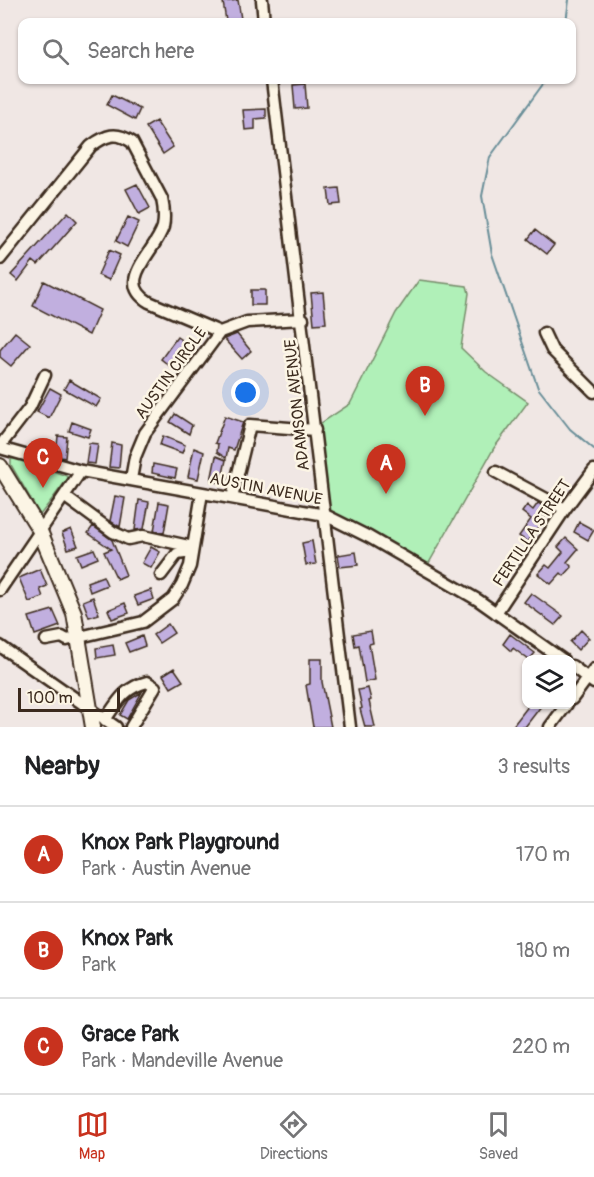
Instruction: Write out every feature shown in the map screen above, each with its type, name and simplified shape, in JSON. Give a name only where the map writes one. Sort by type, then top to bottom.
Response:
[{"type":"main road","points":[[0,466],[39,530],[58,572],[79,637],[93,727]]},
{"type":"street","points":[[261,0],[263,18]]},
{"type":"street","name":"ADAMSON AVENUE","points":[[273,84],[303,319],[350,727]]},
{"type":"street","points":[[0,259],[91,146],[104,136],[124,137],[132,142],[165,209],[162,229],[133,279],[135,289],[149,302],[220,332]]},
{"type":"street","name":"AUSTIN CIRCLE","points":[[131,478],[135,457],[145,433],[220,332],[247,322],[303,319]]},
{"type":"street","points":[[544,333],[552,350],[594,392]]},
{"type":"street","points":[[0,447],[30,407],[45,375]]},
{"type":"street","points":[[232,498],[250,425],[315,430]]},
{"type":"street","name":"AUSTIN AVENUE","points":[[0,447],[81,471],[131,478],[325,515],[369,537],[496,612],[556,655]]},
{"type":"street","name":"FERTILLA STREET","points":[[496,612],[594,470]]},
{"type":"street","points":[[0,590],[81,471]]},
{"type":"street","points":[[496,472],[565,509]]},
{"type":"street","points":[[46,640],[79,637],[142,621],[162,609],[182,585],[192,550],[202,493]]},
{"type":"street","points":[[64,496],[113,532],[129,539],[143,536],[192,550]]},
{"type":"street","points":[[161,575],[177,554],[192,550]]},
{"type":"street","points":[[0,646],[116,727]]},
{"type":"street","points":[[576,668],[592,677],[576,695]]},
{"type":"street","points":[[105,720],[123,692],[134,685],[147,682],[155,687],[130,727]]},
{"type":"street","points":[[550,727],[564,709]]},
{"type":"green space","points":[[419,280],[467,286],[469,293],[461,348],[486,372],[528,402],[494,448],[425,570],[325,515],[315,427],[350,404],[396,313]]},
{"type":"green space","points":[[18,458],[69,477],[40,515],[11,465],[11,459]]},
{"type":"building","points":[[238,0],[241,18],[226,18],[223,2]]},
{"type":"building","points":[[305,84],[307,108],[295,109],[293,85]]},
{"type":"building","points":[[112,95],[140,109],[135,120],[107,105]]},
{"type":"building","points":[[266,109],[266,118],[255,119],[255,129],[245,130],[243,110]]},
{"type":"building","points":[[156,121],[173,147],[163,154],[146,127]]},
{"type":"building","points":[[137,184],[150,208],[139,214],[126,189]]},
{"type":"building","points":[[339,188],[341,204],[330,205],[328,189]]},
{"type":"building","points":[[68,212],[77,221],[38,265],[33,261],[18,281],[11,275]]},
{"type":"building","points":[[128,217],[139,222],[127,247],[116,241]]},
{"type":"building","points":[[535,230],[554,245],[547,254],[528,239]]},
{"type":"building","points":[[109,250],[120,255],[109,280],[98,275]]},
{"type":"building","points":[[44,281],[100,310],[89,335],[33,306]]},
{"type":"building","points":[[251,290],[265,290],[265,305],[251,305]]},
{"type":"building","points":[[323,292],[326,323],[314,324],[311,293]]},
{"type":"building","points":[[15,332],[30,344],[11,366],[0,357],[0,350]]},
{"type":"building","points":[[237,334],[251,351],[242,359],[224,339]]},
{"type":"building","points":[[177,337],[187,344],[171,367],[161,359]]},
{"type":"building","points":[[69,380],[101,399],[96,407],[64,389]]},
{"type":"building","points":[[50,388],[61,394],[49,418],[37,412]]},
{"type":"building","points":[[175,414],[192,425],[189,434],[170,422]]},
{"type":"building","points":[[225,416],[243,422],[234,450],[228,448],[226,458],[217,452],[218,444],[215,443]]},
{"type":"building","points":[[72,422],[91,429],[88,437],[69,431]]},
{"type":"building","points":[[58,436],[67,437],[65,458],[56,456]]},
{"type":"building","points":[[163,436],[185,445],[182,453],[160,445]]},
{"type":"building","points":[[89,443],[98,444],[95,464],[86,463]]},
{"type":"building","points":[[112,443],[121,445],[119,468],[109,467]]},
{"type":"building","points":[[194,448],[204,452],[198,479],[188,477]]},
{"type":"building","points":[[216,456],[226,460],[221,483],[211,481]]},
{"type":"building","points":[[153,464],[177,469],[175,478],[152,473]]},
{"type":"building","points":[[115,496],[125,498],[120,527],[110,521]]},
{"type":"building","points":[[139,500],[149,502],[144,529],[135,530]]},
{"type":"building","points":[[159,502],[169,504],[164,533],[154,531]]},
{"type":"building","points":[[538,503],[550,511],[546,517],[542,514],[540,517],[544,520],[528,542],[519,536],[531,519],[522,512],[527,505],[533,510]]},
{"type":"building","points":[[579,522],[594,530],[588,540],[574,532]]},
{"type":"building","points":[[93,526],[112,540],[126,575],[117,579],[104,552],[111,549],[88,533]]},
{"type":"building","points":[[71,529],[78,546],[68,549],[62,533]]},
{"type":"building","points":[[566,538],[578,549],[567,562],[572,567],[564,576],[561,573],[551,584],[538,574],[546,565],[550,568],[563,552],[558,547]]},
{"type":"building","points":[[312,541],[316,564],[306,565],[302,543]]},
{"type":"building","points":[[151,547],[160,552],[151,568],[142,563]]},
{"type":"building","points":[[94,549],[98,558],[81,565],[77,555]]},
{"type":"building","points":[[356,552],[358,565],[340,567],[338,555]]},
{"type":"building","points":[[40,569],[47,586],[40,589],[43,597],[29,602],[19,578]]},
{"type":"building","points":[[103,576],[107,585],[90,592],[87,582]]},
{"type":"building","points":[[151,590],[154,599],[138,605],[134,596]]},
{"type":"building","points":[[531,593],[563,616],[555,625],[524,602]]},
{"type":"building","points":[[93,597],[99,614],[89,617],[83,601]]},
{"type":"building","points":[[125,603],[129,613],[112,619],[108,610]]},
{"type":"building","points":[[53,610],[60,626],[35,635],[29,617]]},
{"type":"building","points":[[168,624],[174,633],[159,643],[153,635]]},
{"type":"building","points":[[581,630],[589,638],[578,650],[570,642]]},
{"type":"building","points":[[371,631],[373,643],[369,644],[375,680],[365,682],[359,645],[355,646],[353,634]]},
{"type":"building","points":[[510,634],[535,653],[522,655],[513,648],[511,651],[503,644]]},
{"type":"building","points":[[142,636],[145,646],[129,652],[125,643]]},
{"type":"building","points":[[113,645],[115,655],[97,658],[96,648]]},
{"type":"building","points":[[310,659],[322,659],[322,682],[331,727],[313,727],[306,685],[310,684]]},
{"type":"building","points":[[174,668],[183,681],[171,688],[163,675]]},
{"type":"building","points":[[368,688],[375,727],[365,727],[360,709],[362,708],[358,690]]},
{"type":"building","points":[[142,692],[127,719],[120,715],[129,700]]},
{"type":"building","points":[[526,709],[539,709],[525,727],[512,727]]},
{"type":"waterway","points":[[567,18],[569,0]]},
{"type":"waterway","points":[[543,84],[490,157],[482,196],[492,254],[538,388],[570,429],[594,449]]},
{"type":"place","name":"Knox Park","points":[[425,416]]},
{"type":"place","name":"Grace Park","points":[[43,488]]},
{"type":"place","name":"Knox Park Playground","points":[[386,494]]}]
